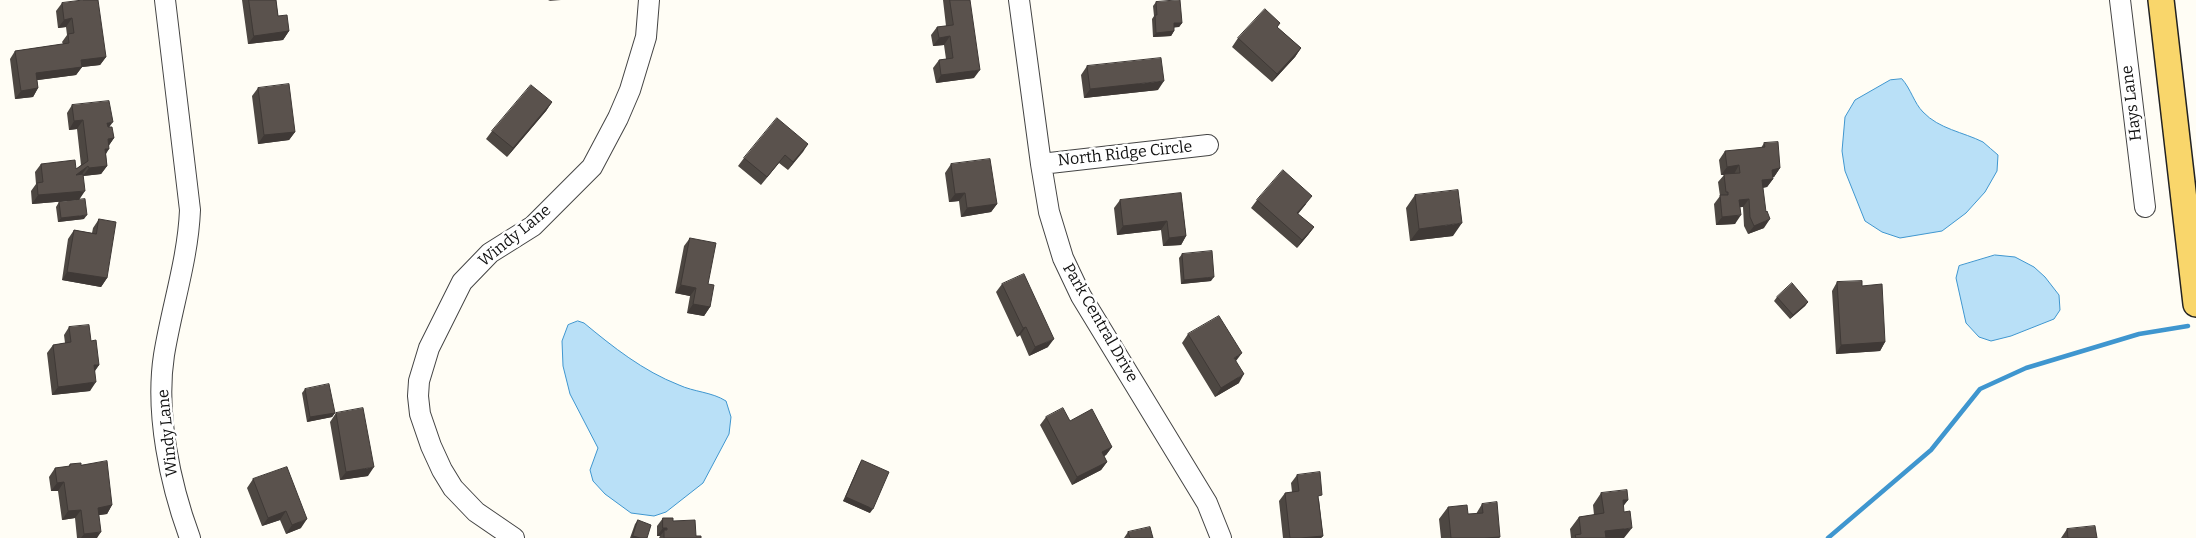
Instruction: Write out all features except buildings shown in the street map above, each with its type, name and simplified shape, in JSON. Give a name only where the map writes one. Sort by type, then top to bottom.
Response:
[{"type":"main road","points":[[2161,0],[2196,304]]},
{"type":"street","name":"Windy Lane","points":[[165,0],[190,210],[190,233],[172,311],[164,358],[162,401],[168,452],[178,506],[190,538]]},
{"type":"street","name":"Windy Lane","points":[[514,538],[476,512],[453,488],[442,470],[420,414],[419,381],[429,348],[462,282],[490,253],[533,226],[592,167],[618,118],[630,90],[646,37],[649,0]]},
{"type":"street","name":"Park Central Drive","points":[[1019,0],[1049,212],[1063,258],[1081,296],[1207,504],[1221,538]]},
{"type":"street","name":"Hays Lane","points":[[2120,0],[2145,207]]},
{"type":"street","name":"North Ridge Circle","points":[[1041,164],[1208,145]]},
{"type":"water","points":[[1902,79],[1920,108],[1929,118],[1983,142],[1998,155],[1997,171],[1985,192],[1966,213],[1942,231],[1900,238],[1882,232],[1865,221],[1845,171],[1842,151],[1845,117],[1855,100],[1890,80]]},
{"type":"water","points":[[1995,255],[2015,257],[2034,267],[2045,277],[2059,295],[2060,310],[2054,319],[2011,336],[1991,341],[1979,337],[1966,323],[1956,278],[1959,266]]},
{"type":"water","points":[[578,321],[584,323],[617,349],[653,373],[685,387],[726,401],[731,417],[729,434],[703,483],[666,512],[654,516],[631,513],[605,494],[593,481],[590,470],[598,448],[570,394],[563,366],[562,341],[568,325]]},
{"type":"waterway","points":[[1828,538],[1931,450],[1980,389],[2026,368],[2139,334],[2188,326]]}]
